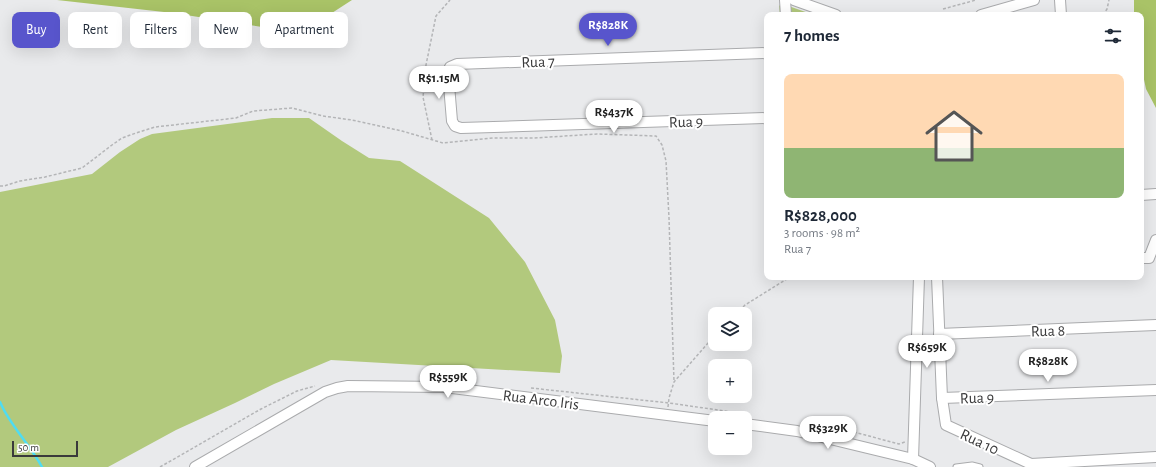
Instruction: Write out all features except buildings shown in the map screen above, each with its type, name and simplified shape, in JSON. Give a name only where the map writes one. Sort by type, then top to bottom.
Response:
[{"type":"street","points":[[785,0],[786,12]]},
{"type":"street","points":[[794,0],[828,12]]},
{"type":"street","points":[[997,12],[1034,0]]},
{"type":"street","points":[[1060,0],[1061,12]]},
{"type":"street","name":"Rua 7","points":[[461,128],[456,126],[452,121],[448,73],[450,67],[457,64],[764,53]]},
{"type":"street","name":"Rua 9","points":[[461,128],[764,118]]},
{"type":"street","points":[[1144,195],[1156,194]]},
{"type":"street","points":[[1145,258],[1156,240]]},
{"type":"street","points":[[913,460],[919,280]]},
{"type":"street","points":[[937,280],[942,398]]},
{"type":"street","name":"Rua 8","points":[[939,334],[1156,325]]},
{"type":"street","name":"Rua Arco Iris","points":[[195,467],[325,392],[348,386],[444,387],[708,419]]},
{"type":"street","name":"Rua 9","points":[[942,398],[1156,390]]},
{"type":"street","name":"Rua 10","points":[[942,398],[946,425],[1031,464],[1156,457]]},
{"type":"street","points":[[752,425],[797,430],[913,460],[930,467]]},
{"type":"lane","points":[[956,467],[972,465],[980,467]]},
{"type":"path","points":[[432,140],[423,97],[426,64],[436,16],[450,0]]},
{"type":"path","points":[[943,9],[976,0]]},
{"type":"path","points":[[1106,12],[1109,0]]},
{"type":"path","points":[[0,186],[82,168],[117,142],[136,132],[155,127],[236,118],[254,111],[292,108],[323,116],[352,120],[402,131],[444,143],[494,138],[534,138],[597,134],[656,136],[662,144],[666,162],[670,218],[674,382],[666,414]]},
{"type":"path","points":[[744,307],[785,280]]},
{"type":"path","points":[[674,382],[708,343]]},
{"type":"green space","points":[[57,0],[352,0],[333,12],[260,12],[260,27],[252,25],[252,12],[199,12],[199,17],[191,16],[191,12],[164,12]]},
{"type":"green space","points":[[1134,0],[1156,0],[1156,108],[1146,89],[1144,79],[1144,12],[1134,12]]},
{"type":"green space","points":[[783,4],[806,12],[780,12],[779,6]]},
{"type":"green space","points":[[272,118],[309,118],[369,158],[400,161],[489,218],[525,262],[555,320],[562,356],[560,373],[331,360],[274,384],[176,430],[108,467],[0,467],[0,192],[92,174],[120,152],[140,139],[152,134]]},
{"type":"waterway","points":[[0,402],[9,419],[42,467]]}]
